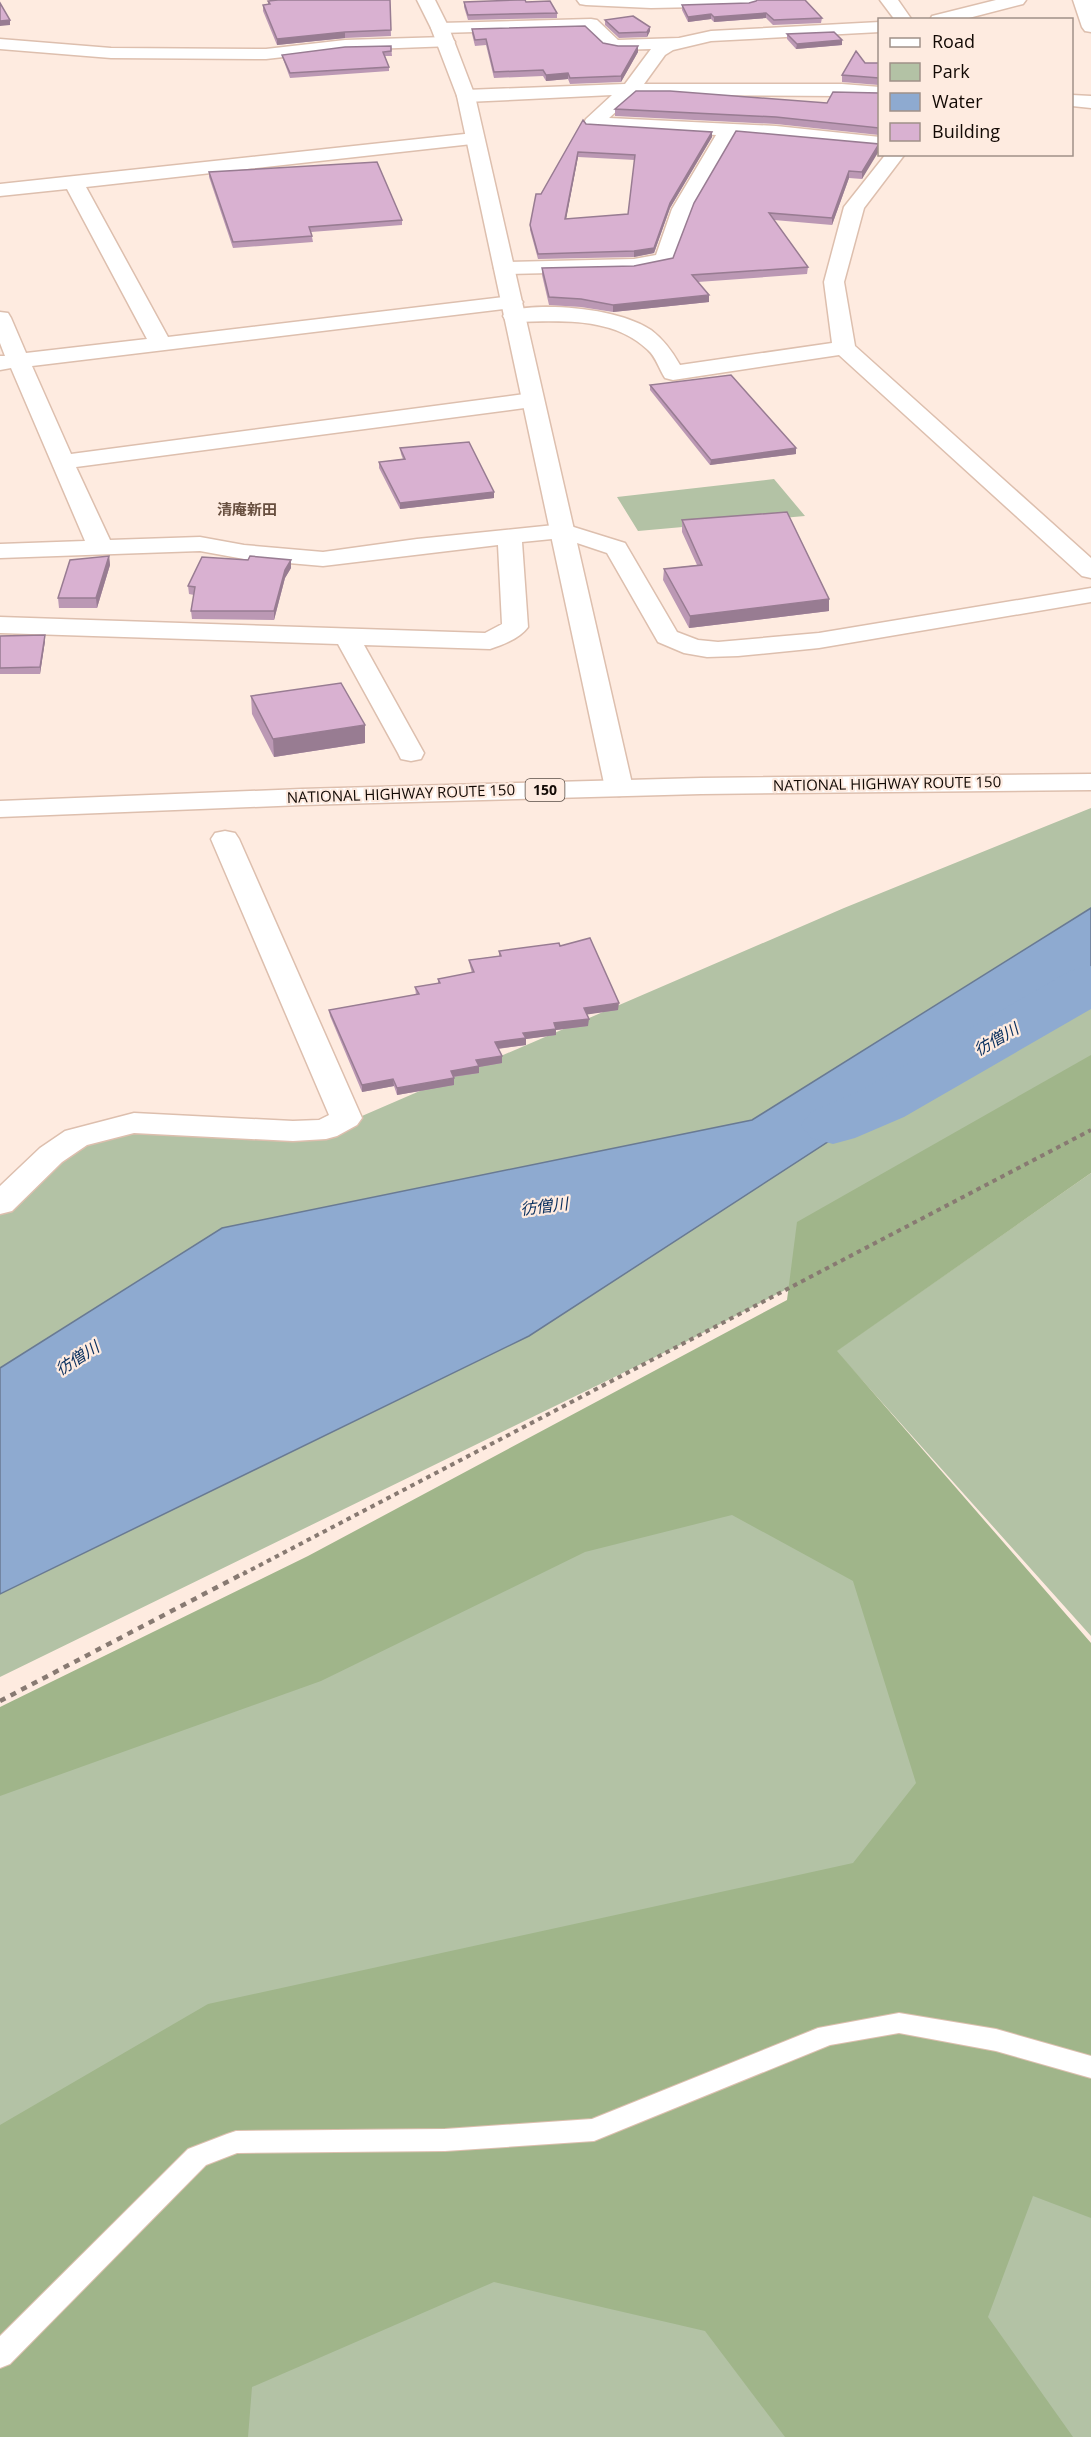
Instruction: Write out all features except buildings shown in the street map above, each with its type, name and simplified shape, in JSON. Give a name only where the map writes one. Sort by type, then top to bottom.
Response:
[{"type":"main road","points":[[426,0],[443,35],[466,96],[620,788]]},
{"type":"main road","points":[[586,0],[651,3],[747,0],[778,33]]},
{"type":"main road","points":[[889,0],[902,18]]},
{"type":"main road","points":[[946,18],[1017,0]]},
{"type":"main road","points":[[1082,0],[1091,27]]},
{"type":"main road","points":[[0,44],[111,53],[266,54],[443,35],[591,24],[609,43],[618,45],[683,42]]},
{"type":"main road","points":[[878,27],[711,36],[683,42],[658,51],[630,89],[593,123],[776,132],[878,143]]},
{"type":"main road","points":[[466,96],[630,89],[842,90],[878,93]]},
{"type":"main road","points":[[1073,101],[1091,102]]},
{"type":"main road","points":[[504,267],[634,265],[665,259],[682,209],[728,131]]},
{"type":"main road","points":[[0,190],[474,139]]},
{"type":"main road","points":[[894,156],[854,207],[834,282],[844,348],[1091,571]]},
{"type":"main road","points":[[74,183],[161,344]]},
{"type":"main road","points":[[10,362],[161,344],[513,309],[591,318],[620,324],[639,333],[657,346],[673,373],[844,348]]},
{"type":"main road","points":[[0,318],[10,362],[63,462],[95,537],[102,546]]},
{"type":"main road","points":[[63,462],[532,400]]},
{"type":"main road","points":[[0,551],[200,544],[244,552],[323,559],[564,531],[616,548],[667,637],[697,648],[742,648],[810,642],[902,628],[1047,600],[1091,595]]},
{"type":"main road","points":[[0,625],[347,638],[490,640],[515,627],[510,537]]},
{"type":"main road","points":[[347,638],[411,753]]},
{"type":"main road","name":"NATIONAL HIGHWAY ROUTE 150","points":[[0,809],[302,796],[620,788],[1091,782]]},
{"type":"main road","points":[[0,1204],[51,1155],[76,1138],[134,1123],[293,1131],[326,1129],[346,1118],[225,839]]},
{"type":"lane","points":[[0,2355],[197,2157],[236,2142],[445,2140],[594,2130],[827,2035],[899,2024],[996,2040],[1091,2067]]},
{"type":"path","points":[[0,1701],[1091,1130]]},
{"type":"green space","points":[[774,479],[805,516],[638,531],[617,497]]},
{"type":"green space","points":[[1091,808],[1091,1130],[676,1347],[0,1677],[0,1193],[76,1138],[355,1119],[844,908]]},
{"type":"green space","points":[[1091,1055],[1091,1173],[837,1351],[1091,1643],[1091,2218],[1033,2196],[988,2317],[1073,2437],[785,2437],[705,2331],[494,2282],[252,2387],[248,2437],[0,2437],[0,2125],[208,2004],[853,1863],[916,1783],[853,1581],[732,1515],[585,1552],[321,1681],[0,1796],[0,1707],[308,1556],[787,1300],[797,1222]]},
{"type":"green space","points":[[1091,1173],[1091,1636],[836,1351]]},
{"type":"green space","points":[[816,1394],[1091,2031],[1091,2437],[0,2437],[0,1744]]},
{"type":"water","points":[[1091,908],[1091,971],[529,1336],[0,1594],[0,1368],[222,1228],[752,1120]]},
{"type":"waterway","name":"彷僧川","points":[[833,1125],[882,1104],[1091,984]]},
{"type":"district","name":"清庵新田","points":[[247,510]]}]
